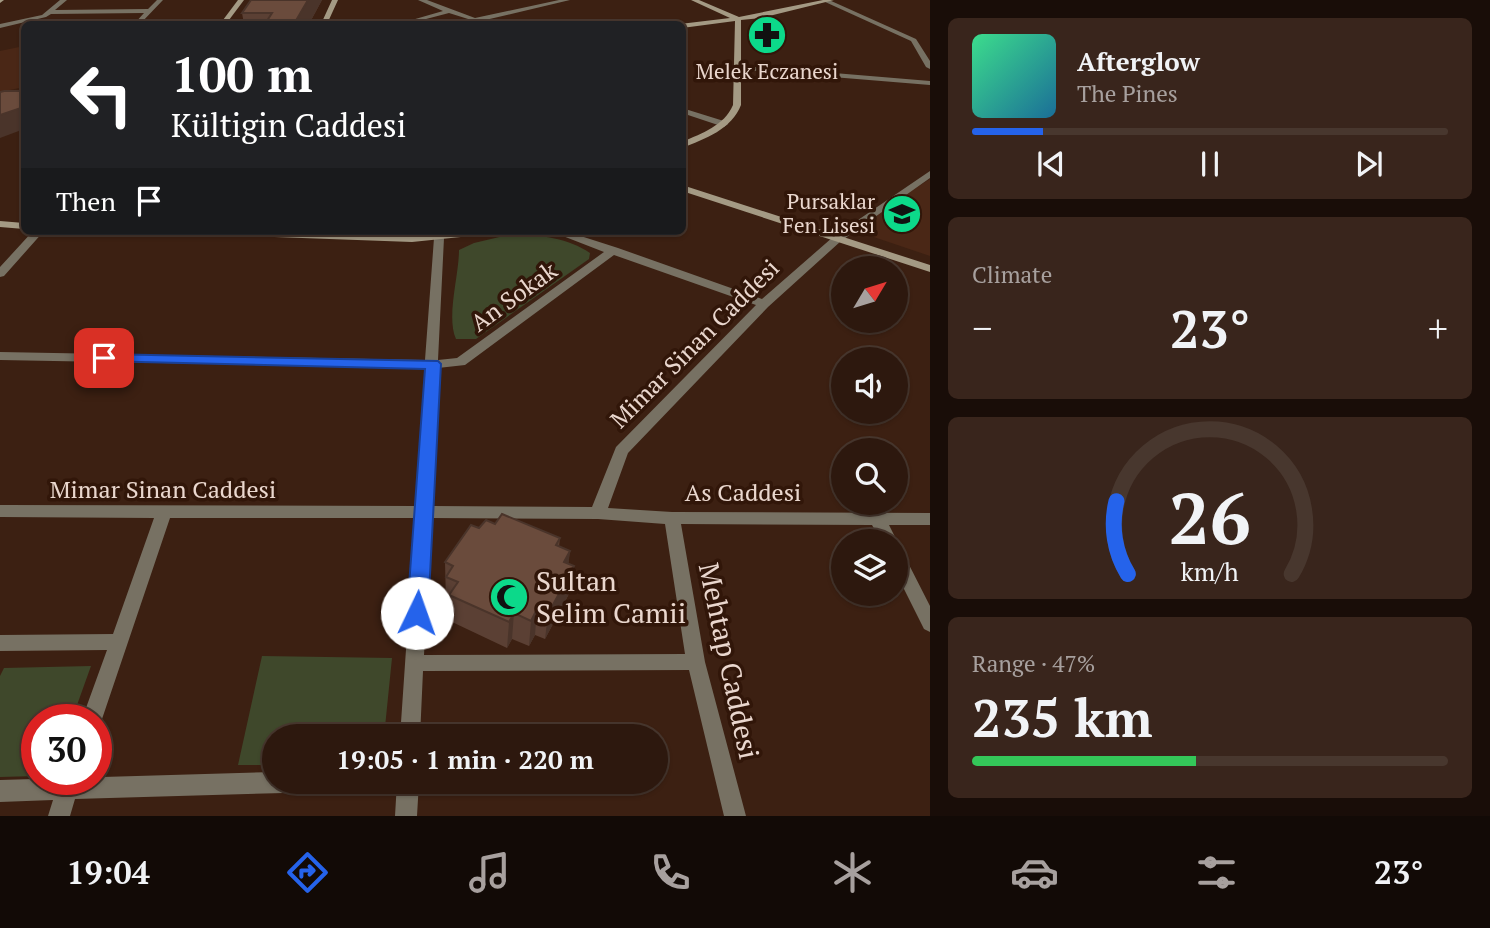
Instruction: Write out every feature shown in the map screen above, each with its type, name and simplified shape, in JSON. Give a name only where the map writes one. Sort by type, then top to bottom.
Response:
[{"type":"street","points":[[51,12],[64,0]]},
{"type":"street","points":[[140,21],[160,0]]},
{"type":"street","points":[[225,21],[241,0]]},
{"type":"street","points":[[325,21],[335,0]]},
{"type":"street","points":[[421,0],[477,21]]},
{"type":"street","points":[[474,20],[567,0]]},
{"type":"street","points":[[694,0],[738,19]]},
{"type":"street","points":[[686,26],[738,19],[829,1],[914,40],[930,67]]},
{"type":"street","points":[[411,21],[449,10]]},
{"type":"street","points":[[27,21],[51,12],[150,11]]},
{"type":"street","points":[[686,143],[724,124],[736,110],[738,19]]},
{"type":"street","points":[[0,26],[21,22]]},
{"type":"street","points":[[737,67],[930,83]]},
{"type":"street","points":[[686,111],[724,124]]},
{"type":"street","name":"Mimar Sinan Caddesi","points":[[0,511],[598,513],[621,451],[764,304],[837,239],[930,174]]},
{"type":"street","points":[[686,189],[930,269]]},
{"type":"street","points":[[0,224],[21,226]]},
{"type":"street","points":[[0,274],[35,235]]},
{"type":"street","points":[[285,235],[356,238],[456,235]]},
{"type":"street","points":[[567,235],[764,304]]},
{"type":"street","points":[[411,724],[439,237]]},
{"type":"street","name":"An Sokak","points":[[0,356],[433,364],[460,362],[614,250]]},
{"type":"street","points":[[97,704],[164,513]]},
{"type":"street","name":"As Caddesi","points":[[598,513],[672,518],[930,519]]},
{"type":"street","name":"Mehtap Caddesi","points":[[672,518],[696,662],[735,816]]},
{"type":"street","points":[[877,518],[883,529]]},
{"type":"street","points":[[908,580],[930,624]]},
{"type":"street","points":[[0,643],[118,642]]},
{"type":"street","points":[[415,663],[696,662]]},
{"type":"street","points":[[112,784],[262,782]]},
{"type":"street","points":[[0,791],[21,789]]},
{"type":"street","points":[[406,816],[407,794]]},
{"type":"street","points":[[59,816],[66,795]]},
{"type":"shaded area","points":[[21,47],[21,88],[0,92],[0,51]]},
{"type":"shaded area","name":"Pursaklar Fen Lisesi","points":[[930,179],[930,256],[859,232],[854,227]]},
{"type":"green space","points":[[508,235],[531,235],[554,238],[590,253],[589,259],[476,339],[456,339],[452,319],[459,250],[474,243]]},
{"type":"green space","points":[[262,656],[392,658],[385,724],[262,724],[262,765],[238,765]]},
{"type":"green space","points":[[91,666],[77,704],[21,704],[21,776],[0,777],[0,676],[4,668]]},
{"type":"building","points":[[251,0],[308,0],[296,21],[267,21],[272,13],[242,13]]},
{"type":"building","points":[[21,91],[21,108],[0,115],[0,92]]},
{"type":"building","name":"Sultan Selim Camii","points":[[502,514],[560,538],[556,545],[570,551],[564,562],[574,566],[548,614],[537,609],[531,621],[514,613],[509,622],[449,595],[458,582],[446,577],[453,566],[445,562],[471,525],[479,528],[486,520],[495,524]]},
{"type":"place","name":"Melek Eczanesi","points":[[767,35]]},
{"type":"place","name":"Pursaklar Fen Lisesi","points":[[902,214]]},
{"type":"place","name":"Sultan Selim Camii","points":[[509,597]]},
{"type":"route","points":[[104,358],[433,364],[417,613]]}]
